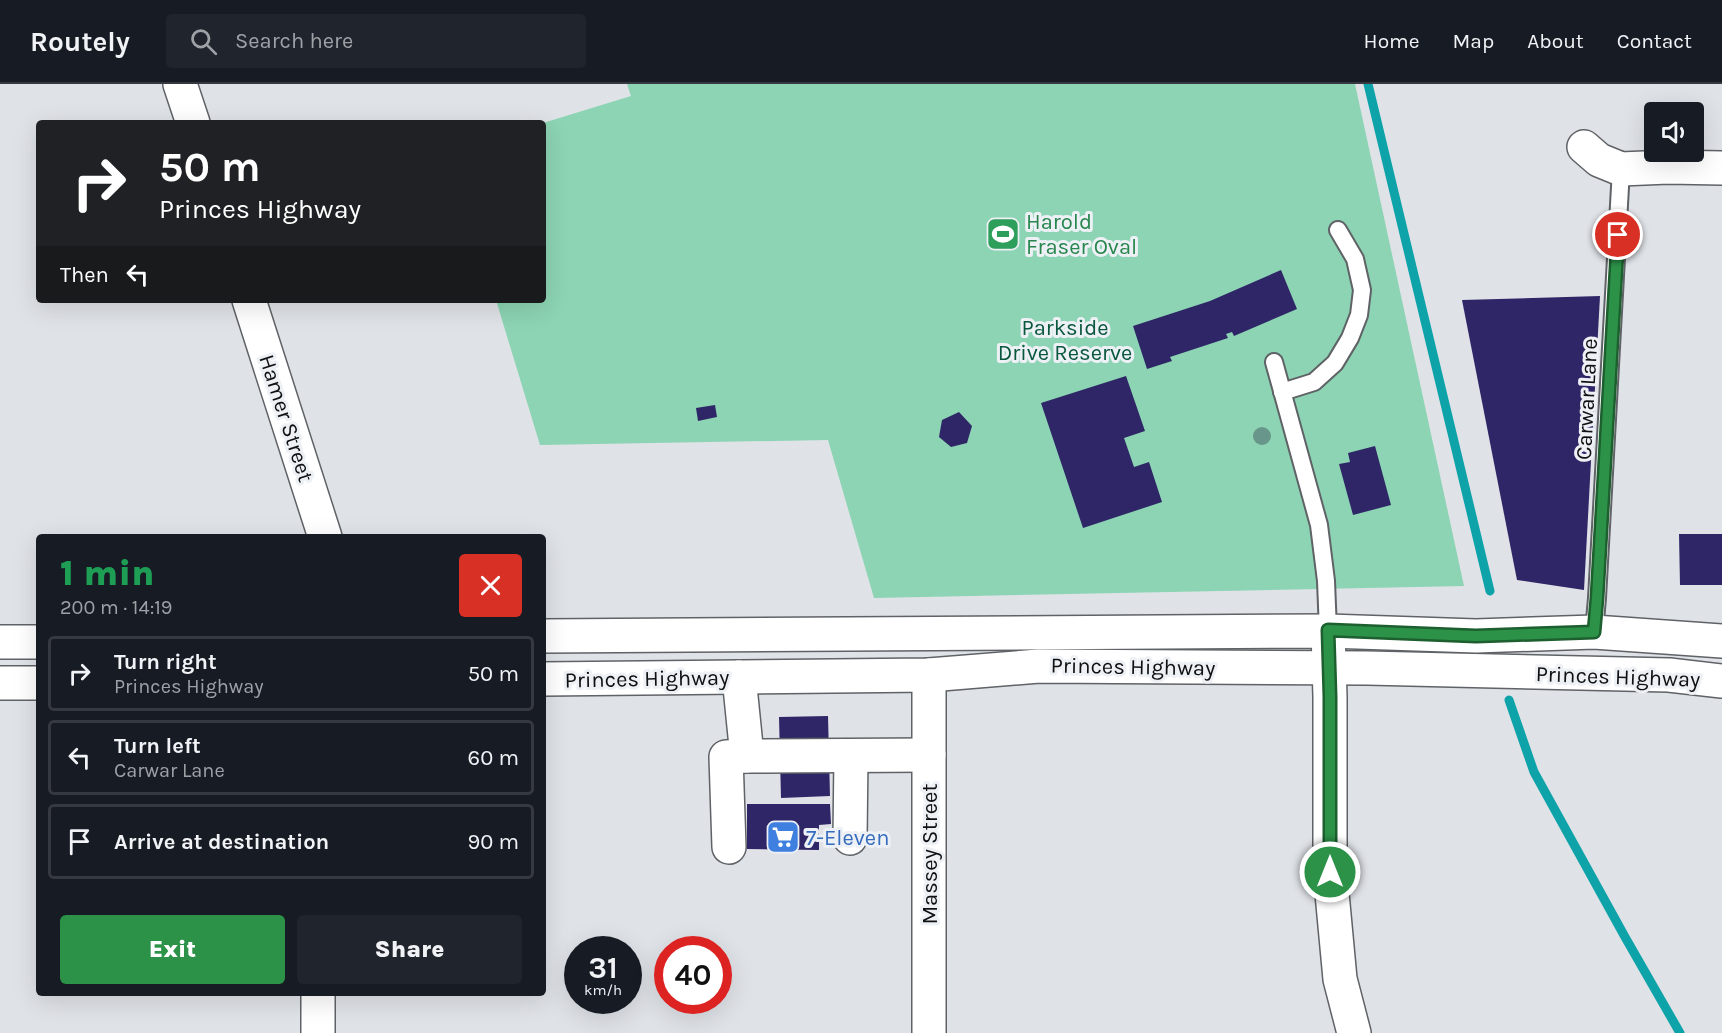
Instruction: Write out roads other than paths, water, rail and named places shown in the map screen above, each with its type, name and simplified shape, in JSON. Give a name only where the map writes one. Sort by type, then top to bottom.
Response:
[{"type":"main road","points":[[180,84],[192,120]]},
{"type":"main road","points":[[1584,147],[1599,160],[1621,169],[1722,168]]},
{"type":"main road","name":"Hamer Street","points":[[250,303],[324,534]]},
{"type":"main road","points":[[1328,630],[1330,872],[1340,979],[1354,1033]]},
{"type":"main road","name":"Princes Highway","points":[[546,636],[1328,630],[1476,636],[1594,632],[1722,641]]},
{"type":"main road","points":[[0,642],[36,642]]},
{"type":"main road","name":"Princes Highway","points":[[546,680],[929,675],[1039,666],[1330,668],[1669,675],[1722,681]]},
{"type":"main road","name":"Massey Street","points":[[929,675],[929,1033]]},
{"type":"main road","points":[[739,677],[747,756]]},
{"type":"main road","points":[[0,683],[36,683]]},
{"type":"main road","points":[[729,847],[726,757],[929,755]]},
{"type":"main road","points":[[850,838],[851,756]]},
{"type":"main road","points":[[318,996],[318,1033]]},
{"type":"lane","name":"Carwar Lane","points":[[1594,632],[1621,169]]},
{"type":"lane","points":[[1282,392],[1314,382],[1335,363],[1350,338],[1359,315],[1362,290],[1354,259],[1338,230]]},
{"type":"lane","points":[[1274,362],[1319,525],[1326,581],[1328,630]]},
{"type":"waterway","points":[[1368,84],[1490,591]]},
{"type":"waterway","points":[[1509,700],[1534,772],[1680,1033]]},
{"type":"place","name":"Harold Fraser Oval","points":[[1003,234]]},
{"type":"place","name":"7-Eleven","points":[[783,837]]},
{"type":"park label","name":"Parkside Drive Reserve","points":[[1065,340]]}]
